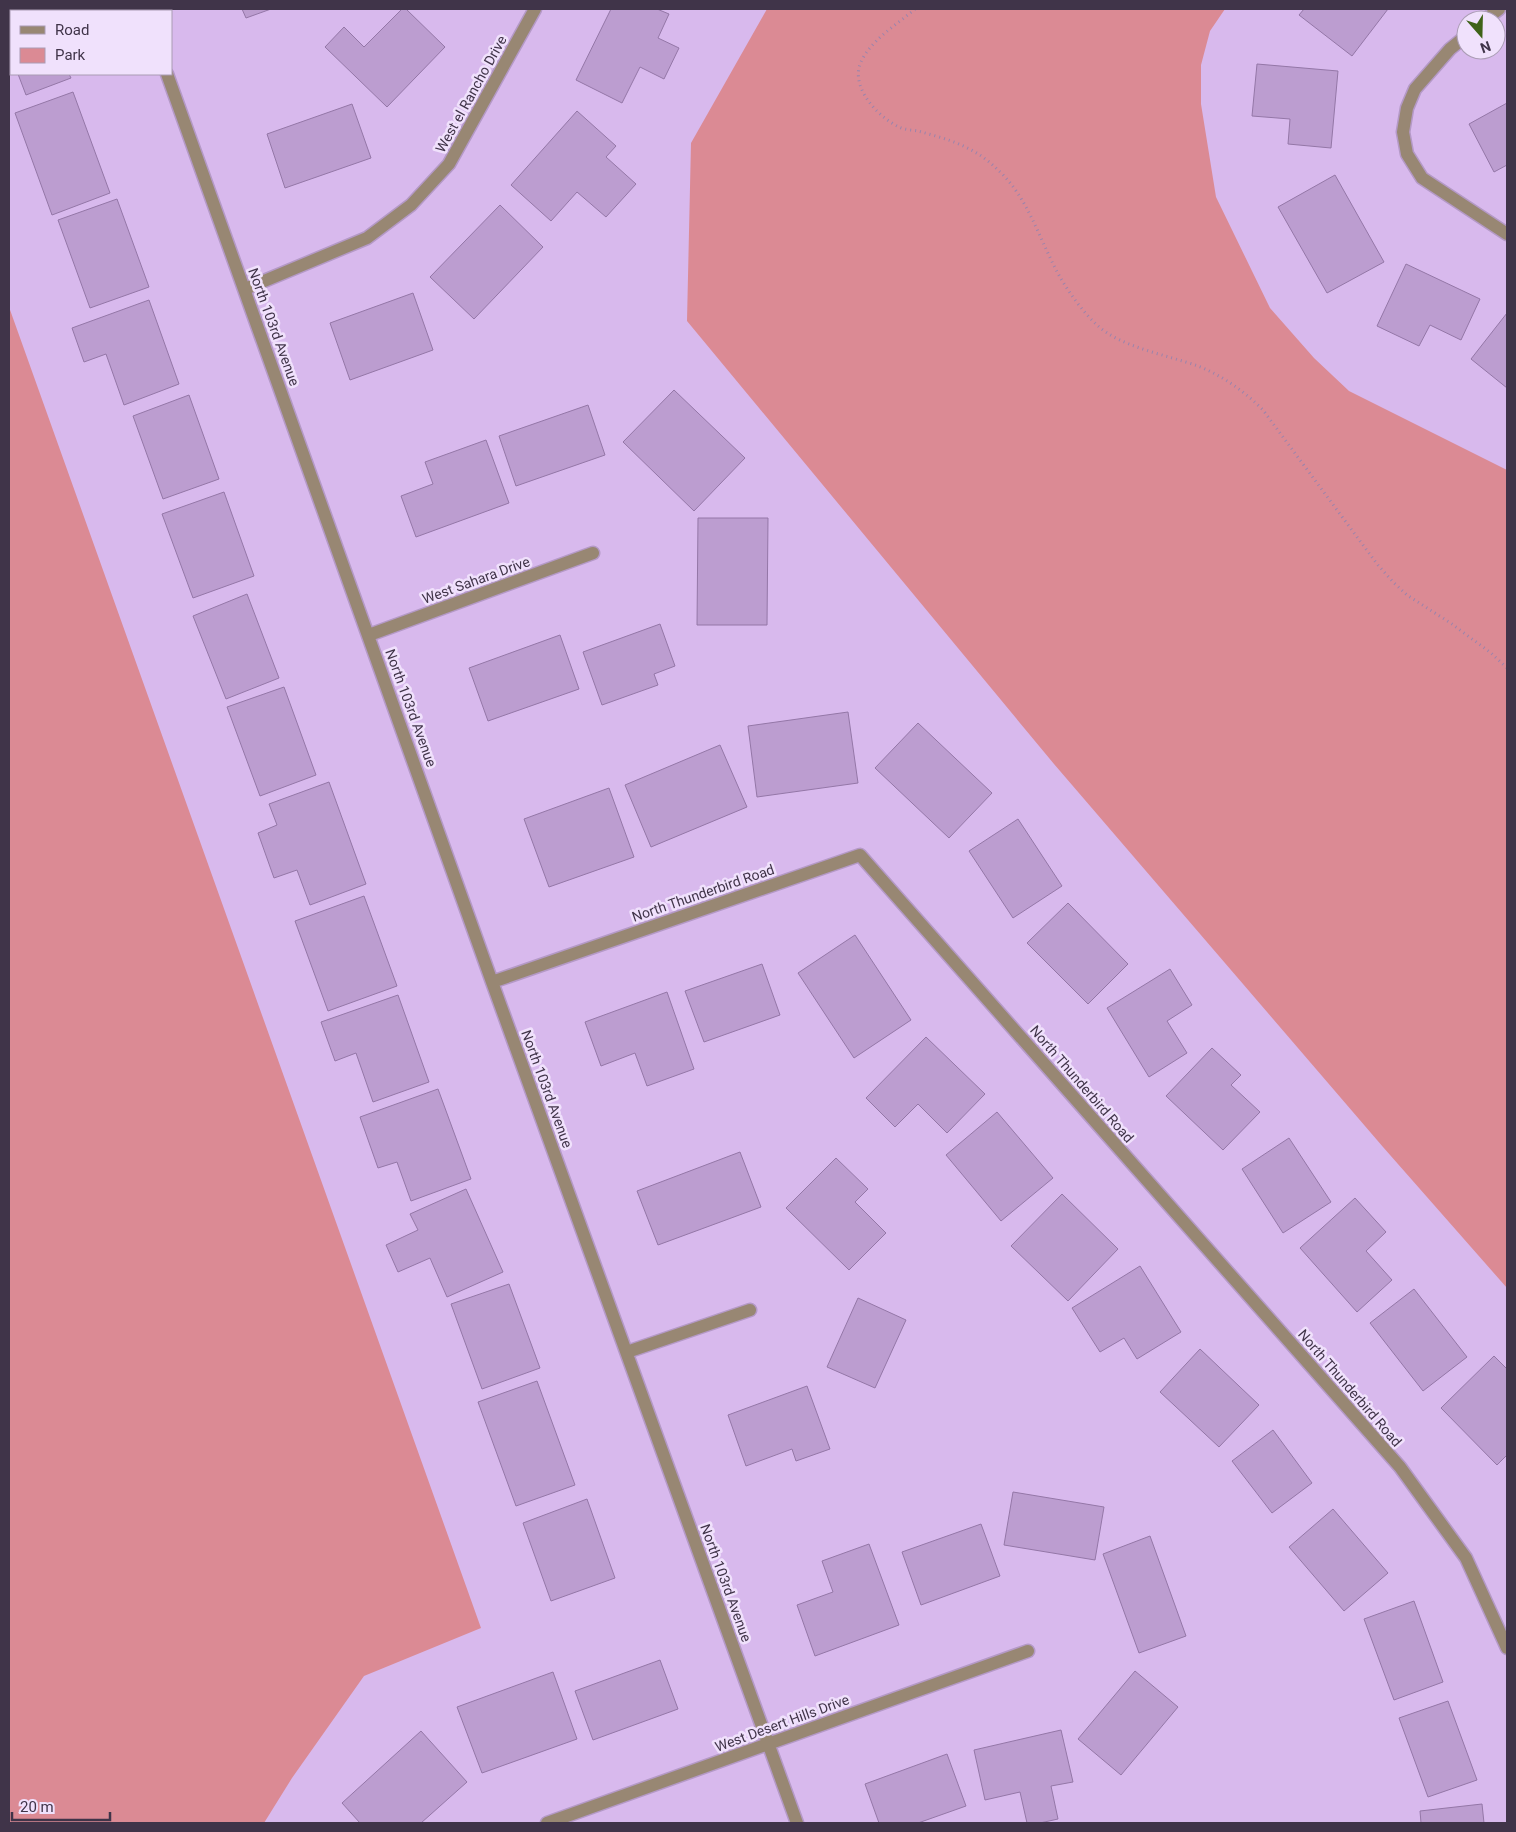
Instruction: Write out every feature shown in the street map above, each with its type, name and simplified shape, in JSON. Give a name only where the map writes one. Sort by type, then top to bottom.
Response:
[{"type":"street","name":"West el Rancho Drive","points":[[245,289],[367,238],[411,205],[449,164],[535,9]]},
{"type":"street","points":[[1456,44],[1415,90],[1407,108],[1403,132],[1407,154],[1422,178],[1507,234]]},
{"type":"street","name":"North 103rd Avenue","points":[[167,75],[492,982],[797,1823]]},
{"type":"street","name":"West Sahara Drive","points":[[369,635],[593,553]]},
{"type":"street","name":"North Thunderbird Road","points":[[492,982],[860,855],[1400,1467],[1466,1558],[1507,1648]]},
{"type":"street","points":[[627,1352],[750,1310]]},
{"type":"street","name":"West Desert Hills Drive","points":[[547,1823],[1028,1651]]},
{"type":"path","points":[[915,9],[870,48],[858,69],[859,83],[874,108],[887,120],[900,128],[960,144],[982,156],[1000,172],[1029,213],[1060,277],[1078,304],[1096,325],[1108,335],[1124,342],[1199,367],[1225,379],[1246,394],[1263,410],[1392,582],[1413,599],[1452,624],[1491,653],[1507,668]]},
{"type":"green space","points":[[767,9],[1225,9],[1210,31],[1201,65],[1201,104],[1216,197],[1270,308],[1314,358],[1349,391],[1507,470],[1507,1288],[1383,1147],[1054,764],[687,321],[691,143]]},
{"type":"green space","points":[[9,307],[481,1628],[364,1676],[292,1778],[264,1823],[9,1823]]},
{"type":"building","points":[[9,9],[45,9],[10,10],[9,54]]},
{"type":"building","points":[[242,9],[271,9],[246,18]]},
{"type":"building","points":[[402,9],[406,9],[445,47],[387,107],[325,47],[344,27],[364,47]]},
{"type":"building","points":[[611,9],[657,9],[669,14],[658,38],[679,48],[664,79],[640,67],[622,103],[576,80]]},
{"type":"building","points":[[1304,9],[1388,9],[1352,56],[1299,15]]},
{"type":"building","points":[[1257,64],[1338,71],[1331,148],[1288,144],[1290,119],[1252,116]]},
{"type":"building","points":[[18,75],[70,75],[71,78],[26,95]]},
{"type":"building","points":[[73,92],[110,193],[52,215],[15,113]]},
{"type":"building","points":[[1507,103],[1507,165],[1494,172],[1469,124]]},
{"type":"building","points":[[352,104],[371,158],[285,188],[267,134]]},
{"type":"building","points":[[577,111],[616,146],[606,157],[636,184],[606,217],[577,192],[551,221],[511,185]]},
{"type":"building","points":[[1335,175],[1384,262],[1327,293],[1278,207]]},
{"type":"building","points":[[117,199],[149,287],[90,308],[58,220]]},
{"type":"building","points":[[500,205],[543,247],[474,319],[430,277]]},
{"type":"building","points":[[1406,264],[1480,299],[1461,340],[1430,325],[1419,346],[1377,326]]},
{"type":"building","points":[[413,293],[433,350],[350,380],[330,323]]},
{"type":"building","points":[[149,300],[179,384],[124,405],[106,354],[84,362],[72,328]]},
{"type":"building","points":[[1507,313],[1507,388],[1471,359]]},
{"type":"building","points":[[674,390],[745,458],[694,511],[623,442]]},
{"type":"building","points":[[189,395],[219,479],[163,499],[133,416]]},
{"type":"building","points":[[588,405],[605,455],[516,486],[499,436]]},
{"type":"building","points":[[486,440],[509,503],[416,537],[401,496],[433,484],[425,462]]},
{"type":"building","points":[[224,492],[254,576],[193,598],[162,514]]},
{"type":"building","points":[[698,518],[768,518],[767,625],[697,625]]},
{"type":"building","points":[[247,594],[279,678],[226,699],[193,616]]},
{"type":"building","points":[[660,624],[675,666],[654,674],[658,685],[602,705],[583,652]]},
{"type":"building","points":[[560,635],[579,689],[488,721],[469,668]]},
{"type":"building","points":[[284,687],[316,775],[260,796],[227,707]]},
{"type":"building","points":[[848,712],[858,783],[757,797],[748,726]]},
{"type":"building","points":[[918,723],[992,793],[949,838],[875,768]]},
{"type":"building","points":[[720,745],[747,807],[651,847],[625,785]]},
{"type":"building","points":[[329,782],[366,884],[310,905],[297,870],[274,878],[258,833],[277,825],[269,804]]},
{"type":"building","points":[[609,788],[634,857],[549,887],[524,819]]},
{"type":"building","points":[[1018,819],[1062,886],[1013,918],[969,851]]},
{"type":"building","points":[[364,896],[397,986],[328,1011],[295,921]]},
{"type":"building","points":[[1068,903],[1128,964],[1088,1004],[1027,943]]},
{"type":"building","points":[[855,935],[911,1020],[854,1058],[798,973]]},
{"type":"building","points":[[762,964],[780,1015],[704,1042],[685,991]]},
{"type":"building","points":[[1170,969],[1192,1005],[1167,1021],[1187,1053],[1149,1077],[1107,1008]]},
{"type":"building","points":[[667,992],[694,1069],[647,1086],[635,1053],[601,1066],[585,1022]]},
{"type":"building","points":[[398,995],[429,1082],[373,1102],[356,1053],[335,1061],[321,1022]]},
{"type":"building","points":[[926,1037],[985,1094],[947,1133],[918,1104],[895,1127],[866,1098]]},
{"type":"building","points":[[1212,1048],[1241,1075],[1231,1085],[1260,1112],[1223,1150],[1166,1096]]},
{"type":"building","points":[[438,1089],[471,1179],[411,1201],[397,1162],[378,1168],[360,1117]]},
{"type":"building","points":[[997,1112],[1053,1178],[1001,1221],[946,1155]]},
{"type":"building","points":[[1289,1138],[1331,1202],[1283,1233],[1242,1169]]},
{"type":"building","points":[[740,1152],[761,1207],[658,1245],[637,1191]]},
{"type":"building","points":[[836,1158],[868,1189],[855,1202],[886,1233],[849,1270],[786,1208]]},
{"type":"building","points":[[466,1189],[503,1272],[447,1297],[430,1258],[398,1272],[386,1245],[418,1230],[410,1214]]},
{"type":"building","points":[[1062,1194],[1118,1249],[1068,1301],[1011,1246]]},
{"type":"building","points":[[1355,1198],[1386,1232],[1366,1251],[1392,1280],[1357,1312],[1300,1248]]},
{"type":"building","points":[[1140,1266],[1181,1332],[1137,1359],[1124,1338],[1100,1352],[1072,1308]]},
{"type":"building","points":[[509,1284],[540,1368],[482,1389],[451,1304]]},
{"type":"building","points":[[1414,1289],[1467,1357],[1423,1391],[1370,1323]]},
{"type":"building","points":[[858,1298],[906,1320],[875,1388],[827,1367]]},
{"type":"building","points":[[1200,1349],[1259,1405],[1219,1447],[1160,1392]]},
{"type":"building","points":[[1494,1356],[1507,1369],[1507,1455],[1497,1465],[1441,1408]]},
{"type":"building","points":[[537,1381],[575,1485],[516,1506],[478,1402]]},
{"type":"building","points":[[807,1386],[830,1449],[796,1461],[792,1449],[746,1466],[728,1415]]},
{"type":"building","points":[[1273,1430],[1312,1483],[1272,1513],[1232,1461]]},
{"type":"building","points":[[1013,1492],[1104,1507],[1095,1560],[1004,1545]]},
{"type":"building","points":[[587,1499],[615,1578],[551,1601],[523,1523]]},
{"type":"building","points":[[1333,1509],[1388,1573],[1344,1611],[1289,1547]]},
{"type":"building","points":[[981,1524],[1000,1576],[921,1605],[902,1552]]},
{"type":"building","points":[[1150,1536],[1186,1636],[1139,1653],[1103,1554]]},
{"type":"building","points":[[869,1544],[899,1625],[815,1656],[797,1605],[833,1592],[822,1561]]},
{"type":"building","points":[[1414,1601],[1443,1682],[1394,1700],[1364,1619]]},
{"type":"building","points":[[660,1660],[678,1709],[593,1740],[575,1691]]},
{"type":"building","points":[[1135,1671],[1178,1707],[1121,1775],[1078,1739]]},
{"type":"building","points":[[553,1672],[577,1739],[482,1773],[457,1707]]},
{"type":"building","points":[[1448,1701],[1477,1780],[1428,1797],[1399,1718]]},
{"type":"building","points":[[1061,1730],[1073,1782],[1051,1786],[1058,1819],[1040,1823],[1027,1823],[1020,1792],[985,1800],[974,1750]]},
{"type":"building","points":[[421,1731],[467,1782],[421,1823],[360,1823],[342,1803]]},
{"type":"building","points":[[947,1754],[966,1806],[918,1823],[879,1823],[865,1784]]},
{"type":"building","points":[[1482,1804],[1484,1823],[1421,1823],[1420,1811]]}]
